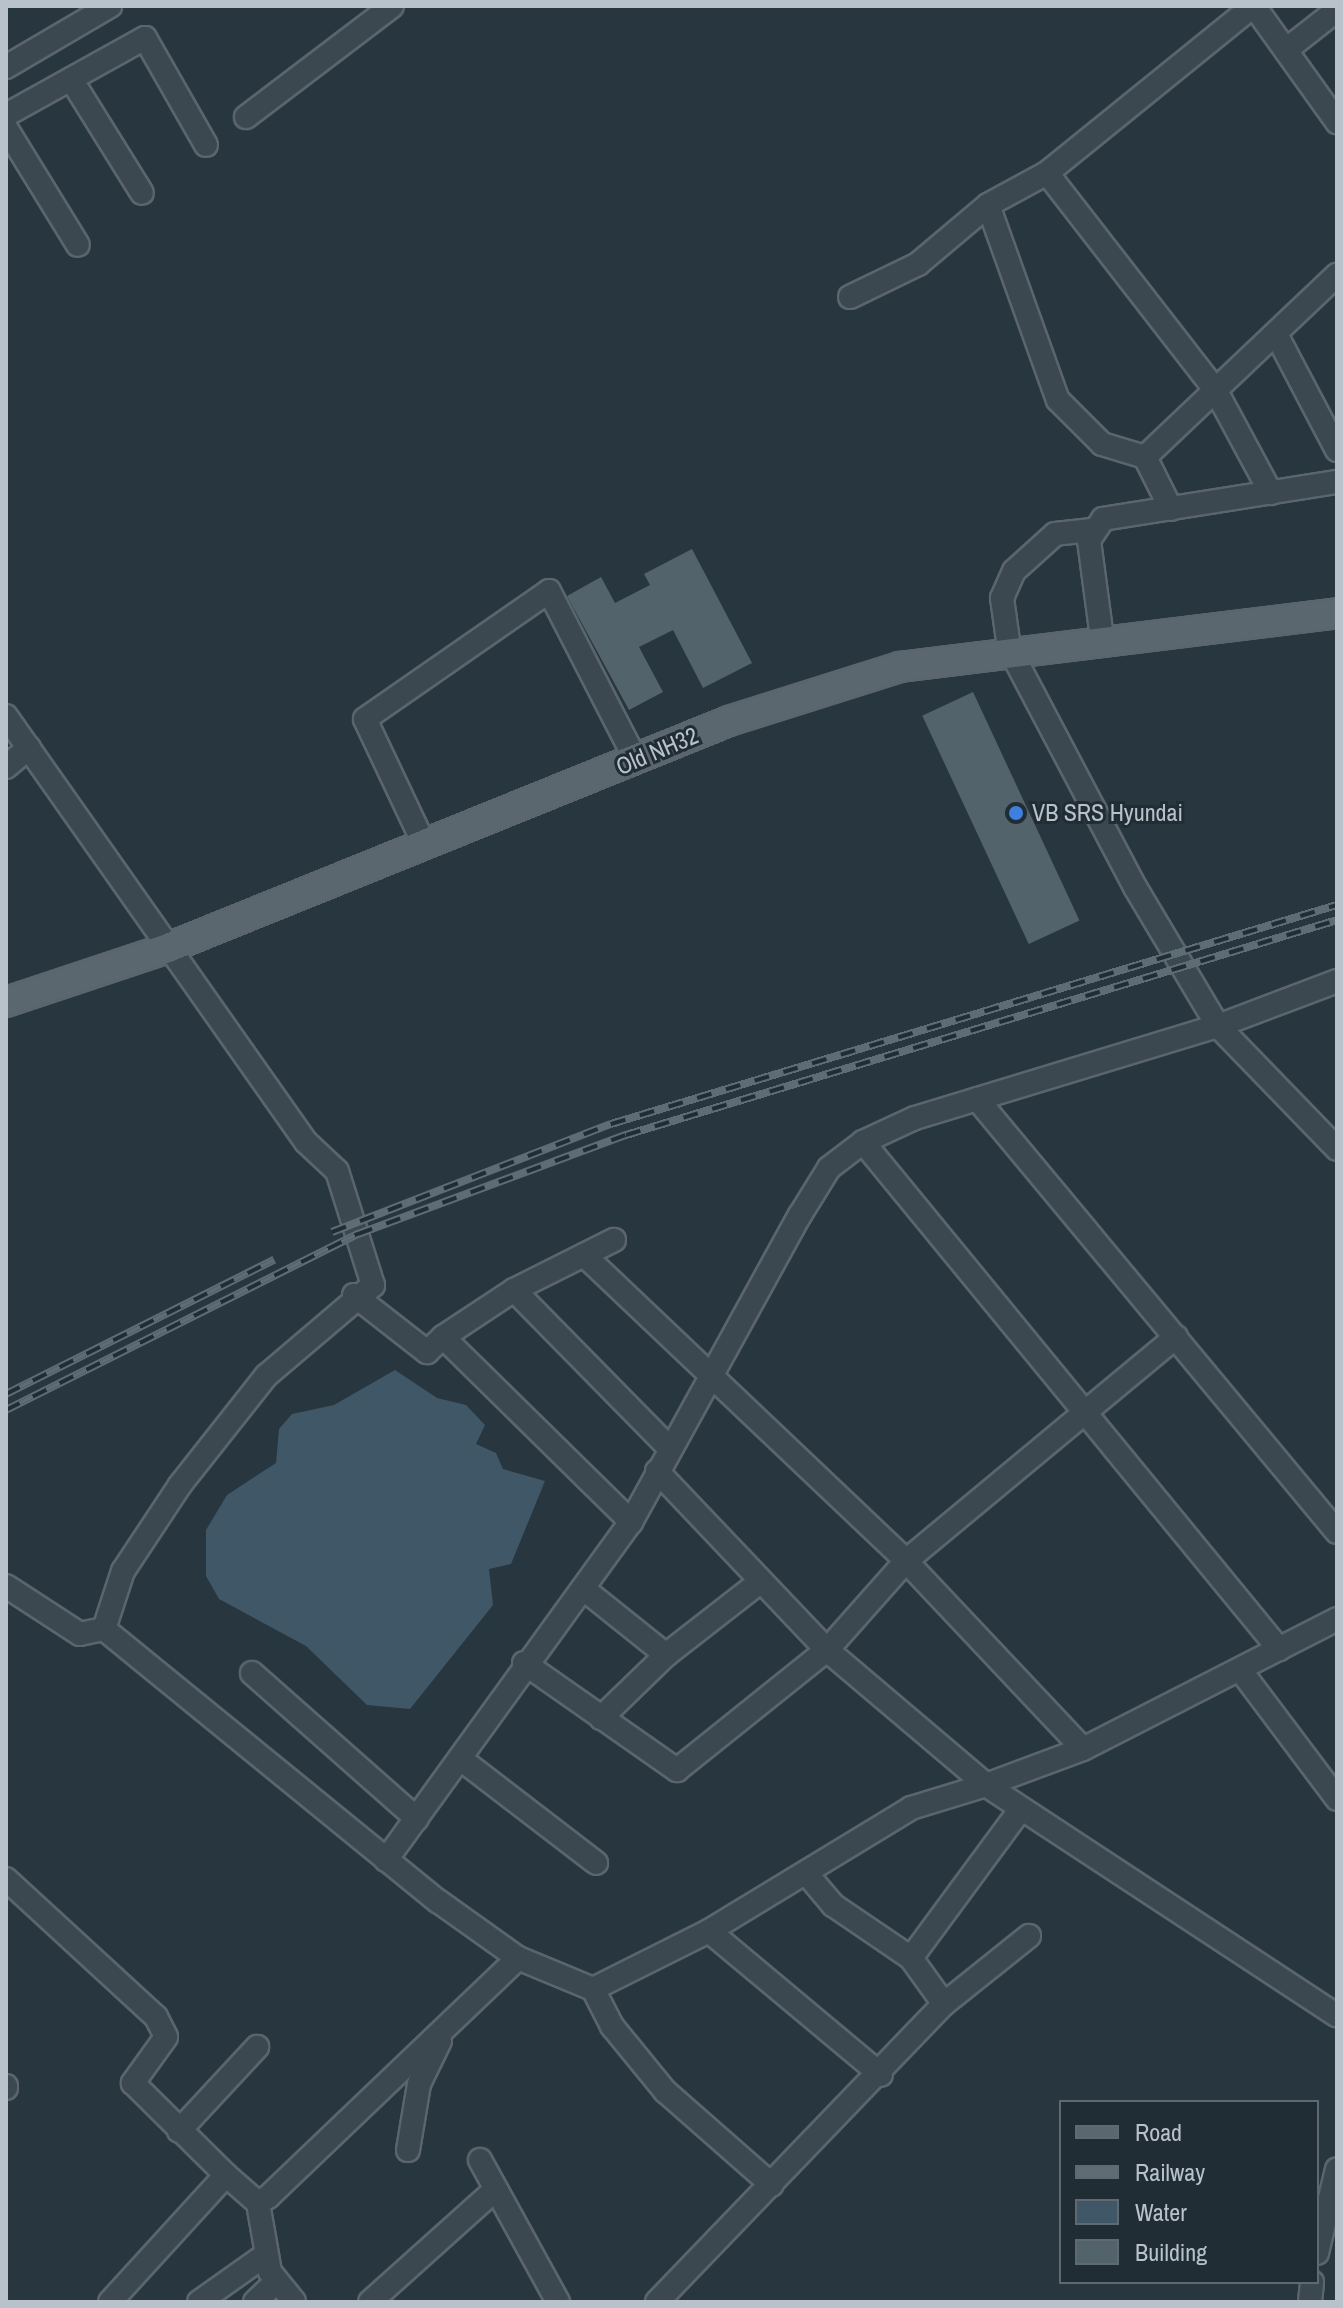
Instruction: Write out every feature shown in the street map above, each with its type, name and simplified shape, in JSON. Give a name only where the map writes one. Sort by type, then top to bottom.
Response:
[{"type":"main road","name":"Old NH32","points":[[6,1002],[168,948],[729,721],[900,667],[1009,648],[1337,613]]},
{"type":"street","points":[[6,67],[110,6]]},
{"type":"street","points":[[246,117],[392,6]]},
{"type":"street","points":[[850,297],[918,264],[988,205],[1047,173],[1253,6],[1337,122]]},
{"type":"street","points":[[1286,50],[1337,10]]},
{"type":"street","points":[[6,115],[145,38],[206,145]]},
{"type":"street","points":[[71,79],[142,193]]},
{"type":"street","points":[[6,128],[78,245]]},
{"type":"street","points":[[1047,173],[1216,391],[1271,493]]},
{"type":"street","points":[[988,205],[1058,400],[1102,444],[1145,457],[1171,509]]},
{"type":"street","points":[[1145,457],[1335,283]]},
{"type":"street","points":[[1276,334],[1337,450]]},
{"type":"street","points":[[1337,482],[1103,519],[1092,530],[1055,534],[1014,571],[1002,598],[1009,648],[1218,1026],[1337,1149]]},
{"type":"street","points":[[1092,530],[1102,638]]},
{"type":"street","points":[[425,846],[365,719],[549,591],[636,760]]},
{"type":"street","points":[[6,716],[306,1142],[337,1171],[373,1285],[354,1295],[266,1376],[180,1485],[123,1571],[104,1629]]},
{"type":"street","points":[[6,767],[29,748]]},
{"type":"street","points":[[386,1860],[462,1760],[524,1663],[585,1590],[631,1522],[829,1168],[863,1142],[977,1099],[1218,1026],[1337,981]]},
{"type":"street","points":[[977,1099],[1337,1532]]},
{"type":"street","points":[[863,1142],[1279,1649]]},
{"type":"street","points":[[354,1295],[427,1352],[443,1337],[514,1290],[614,1240]]},
{"type":"street","points":[[584,1255],[906,1561],[1083,1749]]},
{"type":"street","points":[[514,1290],[670,1449]]},
{"type":"street","points":[[443,1337],[495,1380],[631,1522]]},
{"type":"street","points":[[524,1663],[677,1770],[827,1650],[906,1561],[1176,1337]]},
{"type":"street","points":[[657,1471],[827,1650],[986,1785],[1337,2016]]},
{"type":"street","points":[[601,1718],[666,1655],[761,1581]]},
{"type":"street","points":[[6,1586],[80,1634],[104,1629]]},
{"type":"street","points":[[585,1590],[666,1655]]},
{"type":"street","points":[[593,1989],[709,1931],[911,1808],[986,1785],[1083,1749],[1241,1671],[1337,1619]]},
{"type":"street","points":[[104,1629],[386,1860],[518,1958],[593,1989],[612,2026],[665,2091],[772,2185]]},
{"type":"street","points":[[1241,1671],[1337,1799]]},
{"type":"street","points":[[252,1673],[417,1819]]},
{"type":"street","points":[[462,1760],[596,1863]]},
{"type":"street","points":[[911,1958],[1020,1810]]},
{"type":"street","points":[[806,1873],[833,1905],[911,1958],[944,2004]]},
{"type":"street","points":[[6,1879],[156,2017],[166,2037],[133,2083],[179,2131],[258,2203],[264,2256],[275,2283],[294,2302]]},
{"type":"street","points":[[709,1931],[881,2075]]},
{"type":"street","points":[[657,2302],[881,2075],[944,2004],[1029,1936]]},
{"type":"street","points":[[258,2203],[518,1958]]},
{"type":"street","points":[[408,2150],[419,2084],[447,2027]]},
{"type":"street","points":[[179,2131],[257,2047]]},
{"type":"street","points":[[480,2160],[558,2302]]},
{"type":"street","points":[[1319,2245],[1337,2169]]},
{"type":"street","points":[[110,2302],[226,2175]]},
{"type":"street","points":[[370,2302],[496,2189]]},
{"type":"street","points":[[199,2302],[264,2256]]},
{"type":"street","points":[[255,2302],[275,2283]]},
{"type":"water","points":[[395,1370],[437,1398],[466,1405],[485,1425],[476,1444],[496,1453],[503,1469],[545,1481],[511,1564],[489,1569],[493,1605],[410,1709],[367,1705],[306,1646],[219,1599],[206,1576],[206,1530],[227,1495],[276,1463],[279,1429],[292,1414],[334,1405]]},
{"type":"building","points":[[692,549],[752,663],[703,688],[673,630],[639,647],[663,692],[629,710],[567,596],[601,577],[615,603],[650,585],[644,574]]},
{"type":"building","points":[[973,692],[1079,920],[1029,944],[922,716]]},
{"type":"railway","points":[[332,1232],[611,1124],[1337,905]]},
{"type":"railway","points":[[6,1410],[358,1234],[626,1135],[1337,920]]},
{"type":"railway","points":[[6,1394],[274,1260]]},
{"type":"place","name":"VB SRS Hyundai","points":[[1016,813]]}]
